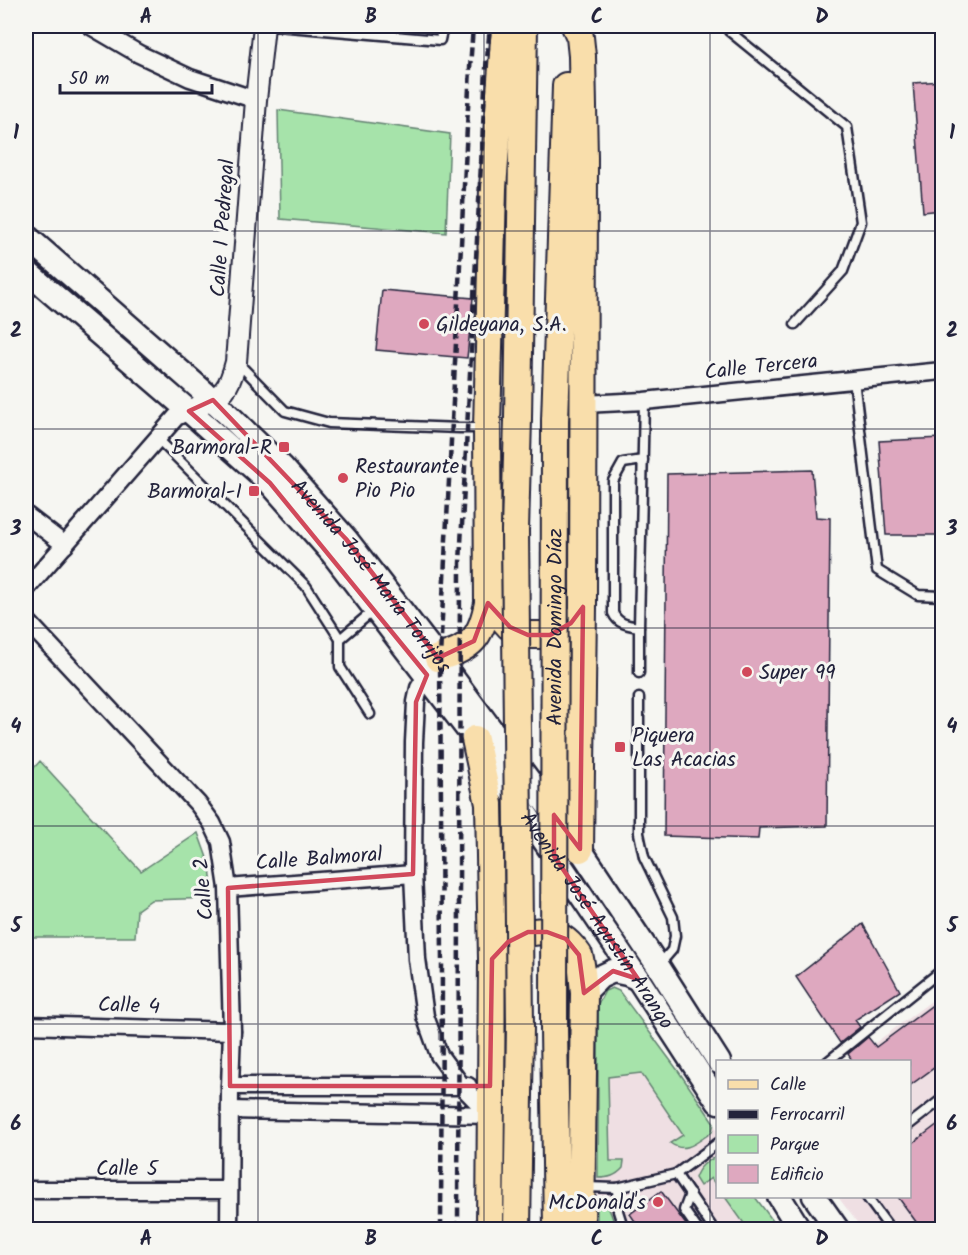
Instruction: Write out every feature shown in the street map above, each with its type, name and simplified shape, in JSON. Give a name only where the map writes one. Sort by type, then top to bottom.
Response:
[{"type":"main road","points":[[432,667],[474,641],[484,623],[488,603],[487,428],[493,188],[505,26]]},
{"type":"main road","name":"Avenida Domingo Díaz","points":[[517,1230],[520,1026],[515,531],[524,26]]},
{"type":"main road","name":"Avenida Domingo Díaz","points":[[557,1230],[554,1029],[555,421],[568,26]]},
{"type":"main road","points":[[575,26],[580,38],[582,56],[584,158],[580,849]]},
{"type":"main road","name":"Avenida José María Torrijos","points":[[26,236],[213,399],[283,468],[346,539],[383,603],[580,849]]},
{"type":"main road","name":"Avenida José María Torrijos","points":[[26,271],[270,483],[332,554],[383,603]]},
{"type":"main road","points":[[488,603],[510,627],[528,635],[550,635],[571,623],[583,607]]},
{"type":"main road","name":"Avenida José María Torrijos","points":[[432,667],[475,739]]},
{"type":"main road","points":[[475,739],[489,804],[492,959],[490,1230]]},
{"type":"main road","name":"Avenida José Agustín Arango","points":[[475,739],[639,979],[716,1100]]},
{"type":"main road","name":"Avenida José Agustín Arango","points":[[580,849],[718,1060]]},
{"type":"main road","points":[[492,959],[508,942],[528,932],[547,932],[566,939],[579,955],[584,993],[581,1230]]},
{"type":"main road","points":[[584,993],[600,977],[613,970],[639,979]]},
{"type":"main road","points":[[780,1198],[800,1230]]},
{"type":"main road","points":[[815,1198],[838,1230]]},
{"type":"street","points":[[91,26],[139,54],[190,78],[256,100]]},
{"type":"street","name":"Calle 1 Pedregal","points":[[189,411],[225,390],[237,362],[256,100],[264,26]]},
{"type":"street","name":"Calle Tercera","points":[[584,404],[644,401],[942,371]]},
{"type":"street","points":[[26,589],[176,417],[189,411]]},
{"type":"street","points":[[26,515],[65,545]]},
{"type":"street","name":"Calle 2","points":[[26,620],[198,804],[212,823],[221,842],[228,888],[232,1030],[230,1230]]},
{"type":"street","points":[[432,667],[419,688],[416,702],[413,874],[417,960],[425,1016],[439,1055],[461,1085],[490,1115]]},
{"type":"street","name":"Calle Balmoral","points":[[228,888],[413,874]]},
{"type":"street","name":"Calle 4","points":[[26,1025],[232,1030]]},
{"type":"street","points":[[230,1086],[490,1086]]},
{"type":"street","points":[[230,1110],[490,1115]]},
{"type":"street","name":"Calle 5","points":[[26,1190],[229,1190]]},
{"type":"lane","points":[[277,26],[440,40],[443,26]]},
{"type":"lane","points":[[726,26],[729,31],[847,127],[861,222],[843,271],[795,324]]},
{"type":"lane","points":[[237,362],[285,411],[329,423],[460,429],[487,428]]},
{"type":"lane","points":[[854,380],[877,570],[918,595],[942,596]]},
{"type":"lane","points":[[639,673],[644,401]]},
{"type":"lane","points":[[157,438],[306,586],[340,639],[340,667],[370,714]]},
{"type":"lane","points":[[639,627],[625,625],[616,620],[613,613],[613,481],[623,463],[643,460]]},
{"type":"lane","points":[[340,639],[383,603]]},
{"type":"lane","points":[[639,698],[639,833],[644,857],[673,917],[675,936],[672,950],[658,966]]},
{"type":"lane","points":[[830,1060],[942,970]]},
{"type":"lane","points":[[911,1122],[942,1099]]},
{"type":"lane","points":[[581,1187],[617,1188],[676,1174],[716,1144]]},
{"type":"lane","points":[[676,1174],[714,1230]]},
{"type":"lane","points":[[617,1188],[618,1211],[624,1230]]},
{"type":"lane","points":[[690,1194],[684,1210],[698,1230]]},
{"type":"lane","points":[[868,1198],[891,1230]]},
{"type":"highlighted area","points":[[213,400],[346,539],[438,658],[474,641],[488,603],[510,627],[528,635],[550,635],[571,623],[583,607],[580,849],[554,815],[554,856],[638,979],[613,971],[584,993],[579,955],[566,939],[547,932],[528,932],[508,942],[492,959],[490,1086],[230,1086],[228,888],[413,874],[416,702],[427,675],[270,483],[189,411]]},
{"type":"shaded area","points":[[612,988],[619,991],[679,1072],[716,1128],[716,1198],[756,1198],[779,1229],[597,1230],[598,1004],[605,991]]},
{"type":"shaded area","points":[[942,993],[942,1229],[862,1229],[839,1198],[911,1198],[911,1060],[852,1060]]},
{"type":"green space","points":[[278,110],[450,134],[446,233],[280,219]]},
{"type":"green space","points":[[40,761],[141,871],[198,833],[210,866],[213,898],[151,900],[137,910],[135,937],[26,937],[26,777]]},
{"type":"green space","points":[[612,988],[619,991],[714,1123],[712,1132],[697,1143],[681,1148],[676,1146],[670,1143],[683,1135],[641,1073],[608,1077],[610,1161],[624,1161],[623,1168],[618,1173],[598,1178],[598,1004],[605,991]]},
{"type":"green space","points":[[716,1157],[716,1186],[711,1178],[700,1186],[695,1178],[706,1162]]},
{"type":"green space","points":[[726,1198],[756,1198],[779,1229],[748,1229]]},
{"type":"green space","points":[[597,1199],[608,1207],[616,1229],[597,1229]]},
{"type":"building","points":[[942,81],[942,210],[923,212],[913,83]]},
{"type":"building","name":"Gildeyana, S.A.","points":[[382,290],[473,298],[467,358],[376,350]]},
{"type":"building","points":[[942,438],[942,535],[886,535],[879,441]]},
{"type":"building","name":"Super 99","points":[[812,470],[816,517],[830,518],[827,826],[759,828],[758,839],[664,836],[667,474]]},
{"type":"building","points":[[863,924],[900,991],[855,1020],[860,1027],[840,1043],[796,977]]},
{"type":"building","points":[[942,998],[942,1062],[911,1085],[911,1060],[852,1060],[848,1054],[868,1037],[876,1047]]},
{"type":"building","points":[[942,1121],[942,1230],[922,1230],[899,1198],[911,1198],[911,1144]]},
{"type":"building","name":"McDonald's","points":[[661,1191],[690,1230],[641,1230],[630,1214]]},
{"type":"railway","points":[[441,1230],[440,657],[473,26]]},
{"type":"railway","points":[[458,1230],[460,563],[490,26]]},
{"type":"place","name":"Gildeyana, S.A.","points":[[424,324]]},
{"type":"place","name":"Barmoral-R","points":[[284,447]]},
{"type":"place","name":"Restaurante Pio Pio","points":[[343,478]]},
{"type":"place","name":"Barmoral-I","points":[[254,491]]},
{"type":"place","name":"Super 99","points":[[747,672]]},
{"type":"place","name":"Piquera Las Acacias","points":[[620,747]]},
{"type":"place","name":"McDonald's","points":[[658,1202]]}]
